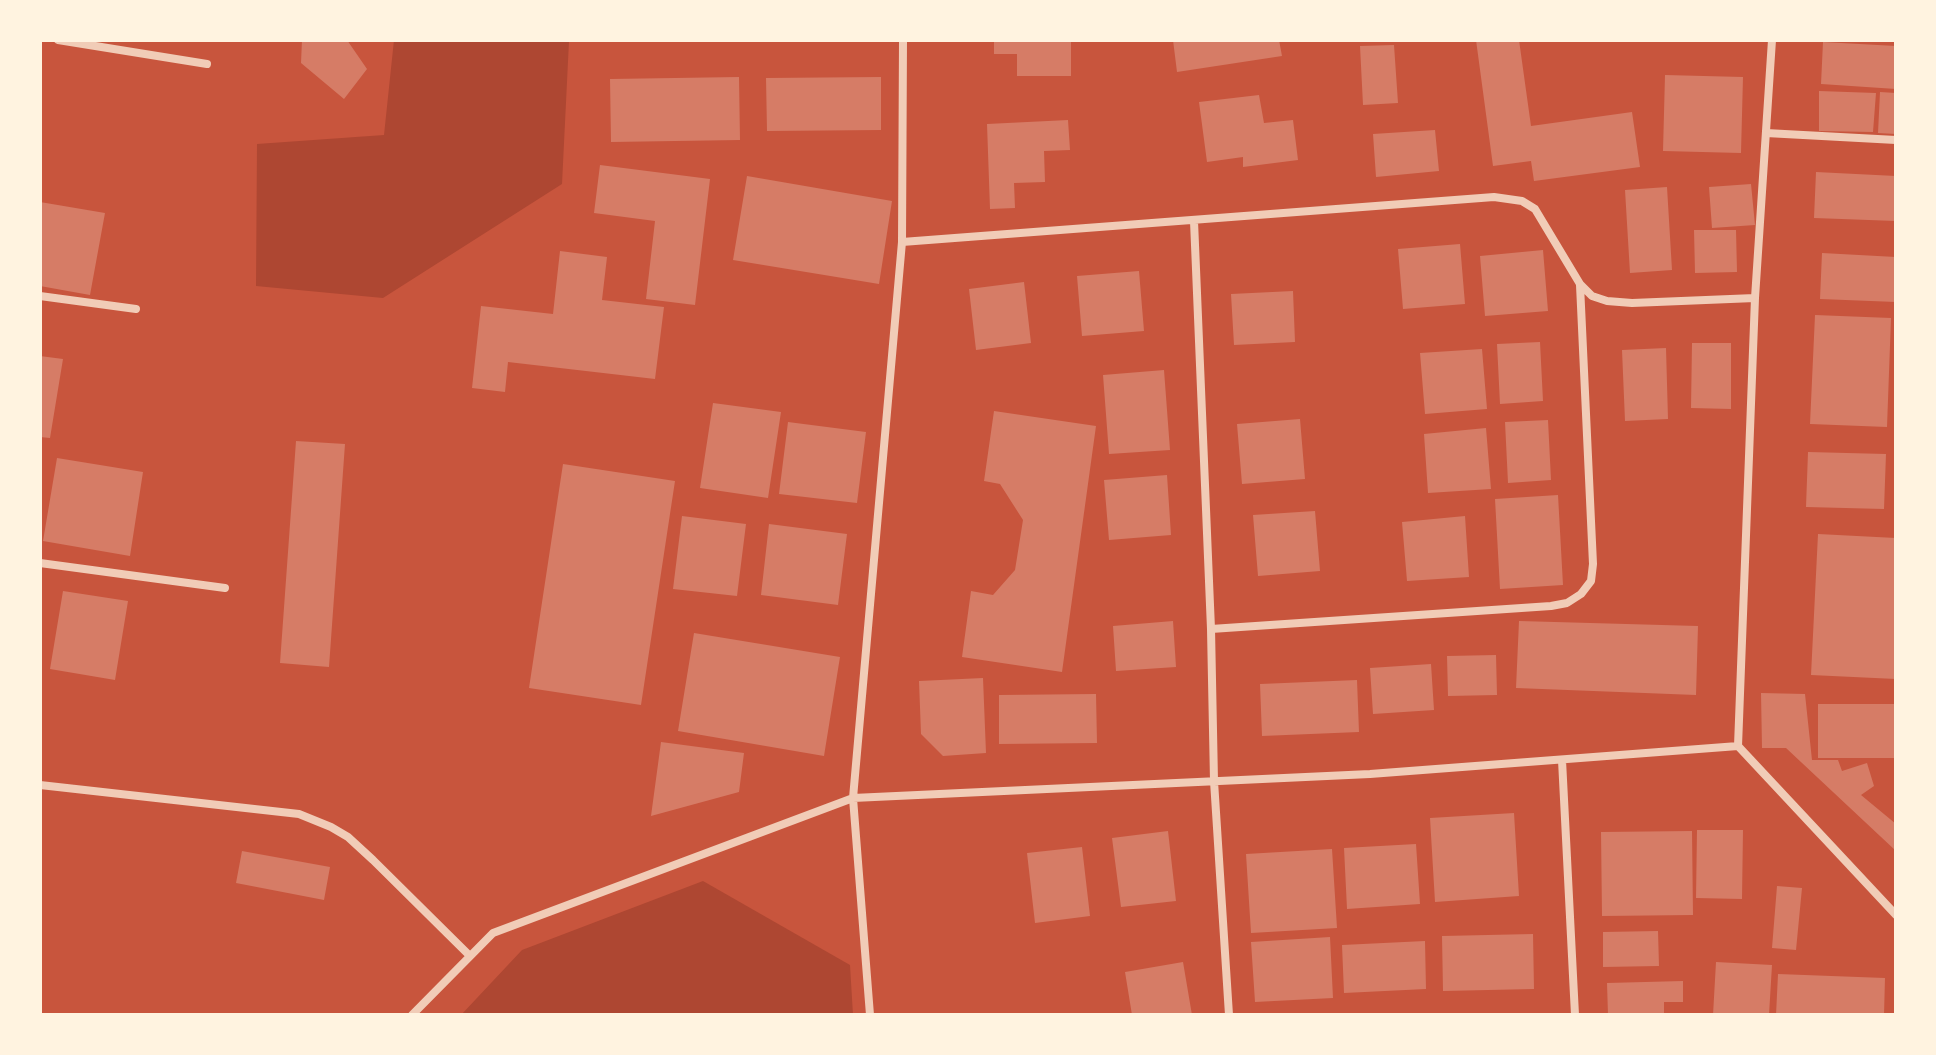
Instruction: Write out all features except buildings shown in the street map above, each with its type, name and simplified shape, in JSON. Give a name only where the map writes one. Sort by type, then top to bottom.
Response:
[{"type":"street","points":[[58,40],[207,64]]},
{"type":"street","points":[[870,1015],[853,798],[902,242],[903,40]]},
{"type":"street","points":[[1772,40],[1755,298],[1738,746],[1896,915]]},
{"type":"street","points":[[1766,133],[1896,140]]},
{"type":"street","points":[[902,242],[1507,198],[1522,201],[1535,209],[1580,284],[1592,296],[1632,303],[1755,298]]},
{"type":"street","points":[[1194,221],[1211,629],[1214,781],[1229,1015]]},
{"type":"street","points":[[1211,629],[1551,606],[1567,603],[1581,594],[1591,581],[1593,564],[1580,284]]},
{"type":"street","points":[[40,296],[136,309]]},
{"type":"street","points":[[40,563],[225,588]]},
{"type":"street","points":[[412,1015],[493,933],[853,798],[1370,774],[1738,746]]},
{"type":"street","points":[[1562,760],[1575,1015],[1567,1015]]},
{"type":"street","points":[[40,785],[299,814],[348,837],[470,956]]},
{"type":"shaded area","points":[[394,40],[609,40],[569,41],[562,184],[383,298],[256,286],[257,144],[384,135]]},
{"type":"shaded area","points":[[703,881],[850,965],[853,1015],[461,1015],[522,950]]}]
